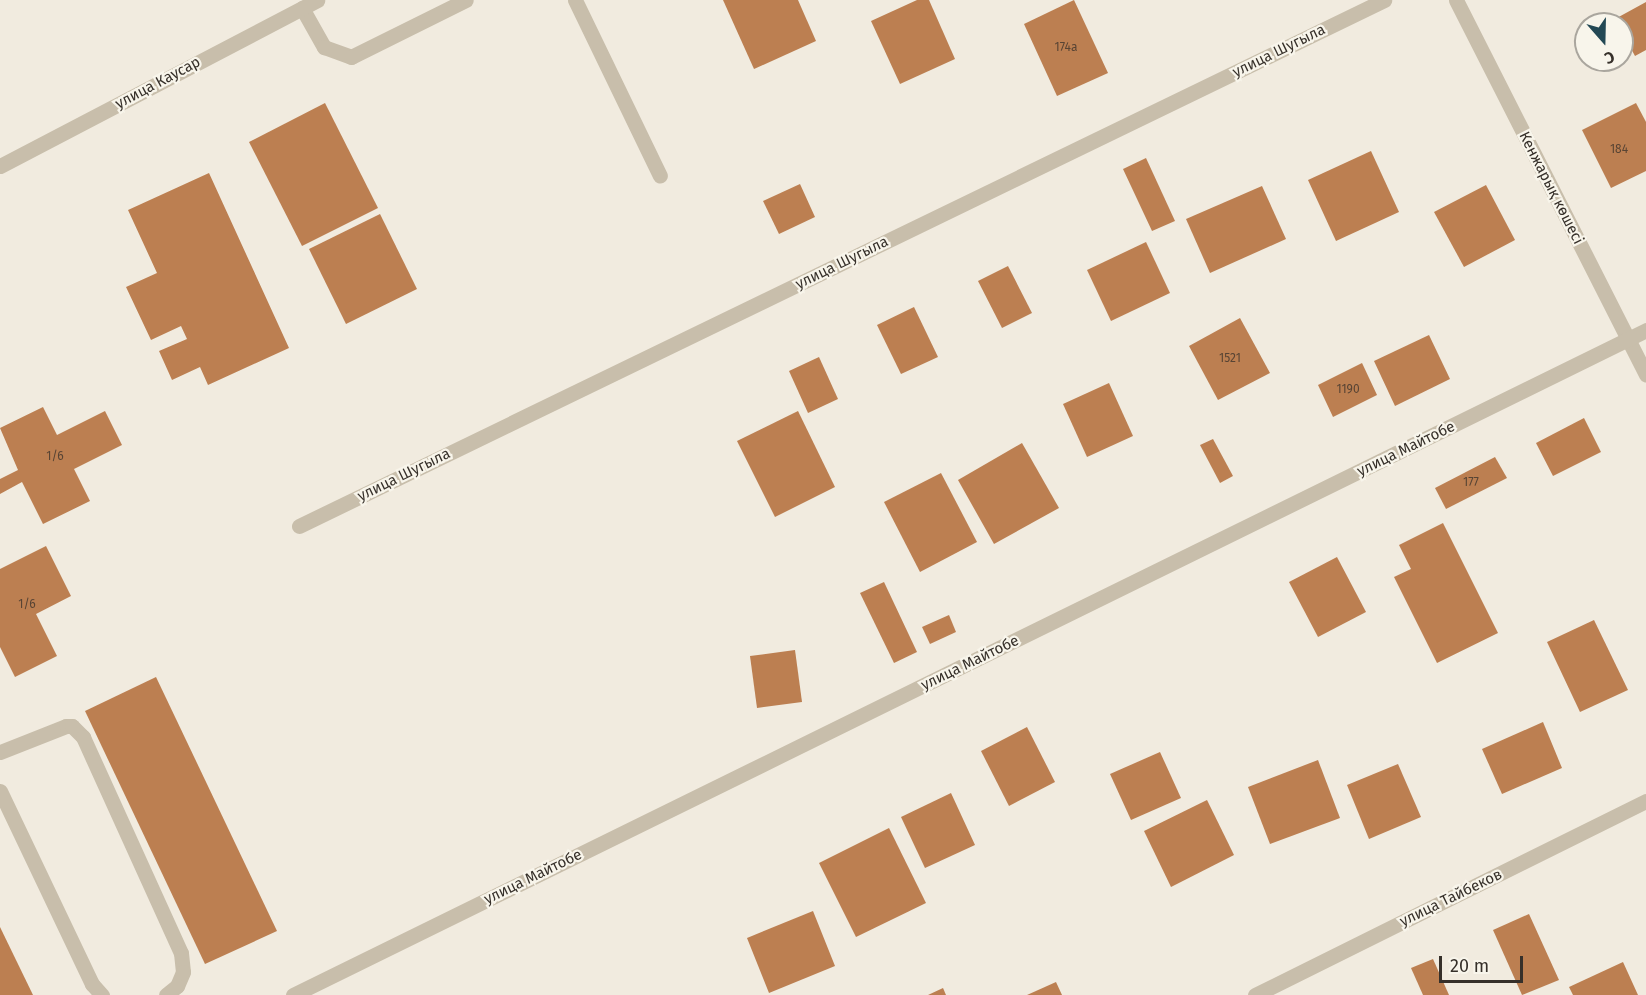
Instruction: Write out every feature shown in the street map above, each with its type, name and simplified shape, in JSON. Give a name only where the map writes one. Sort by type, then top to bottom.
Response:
[{"type":"street","name":"улица Каусар","points":[[0,166],[317,0]]},
{"type":"street","points":[[302,8],[324,47],[351,57],[466,0]]},
{"type":"street","points":[[575,0],[660,176]]},
{"type":"street","name":"улица Шугыла","points":[[299,526],[1384,0]]},
{"type":"street","name":"Кенжарық көшесі","points":[[1456,0],[1646,375]]},
{"type":"street","name":"улица Майтобе","points":[[293,995],[1646,330]]},
{"type":"street","points":[[0,752],[66,726],[72,726],[83,737],[181,952],[183,972],[177,987],[166,995]]},
{"type":"street","points":[[0,791],[92,984],[102,995]]},
{"type":"street","name":"улица Тайбеков","points":[[1255,995],[1646,801]]},
{"type":"building","points":[[723,0],[798,0],[816,41],[754,69]]},
{"type":"building","points":[[917,0],[929,0],[955,59],[900,84],[871,21]]},
{"type":"building","points":[[1074,0],[1108,73],[1057,96],[1024,24]]},
{"type":"building","points":[[1646,2],[1646,50],[1635,56],[1634,12],[1628,12]]},
{"type":"building","points":[[325,103],[378,208],[302,246],[249,142]]},
{"type":"building","points":[[1636,103],[1646,122],[1646,171],[1611,188],[1582,130]]},
{"type":"building","points":[[1371,151],[1399,212],[1336,241],[1308,180]]},
{"type":"building","points":[[1146,158],[1175,221],[1152,231],[1123,169]]},
{"type":"building","points":[[209,173],[289,348],[208,385],[200,367],[172,380],[159,351],[187,339],[181,326],[151,340],[126,287],[157,273],[128,210]]},
{"type":"building","points":[[800,184],[815,217],[779,234],[763,201]]},
{"type":"building","points":[[1486,185],[1515,240],[1464,267],[1434,212]]},
{"type":"building","points":[[1262,186],[1286,239],[1210,273],[1186,219]]},
{"type":"building","points":[[380,214],[417,289],[346,324],[309,249]]},
{"type":"building","points":[[1146,242],[1170,293],[1111,321],[1087,270]]},
{"type":"building","points":[[1008,266],[1032,313],[1002,328],[978,281]]},
{"type":"building","points":[[914,307],[938,357],[901,374],[877,325]]},
{"type":"building","points":[[1240,318],[1270,373],[1218,400],[1189,346]]},
{"type":"building","points":[[1429,335],[1450,379],[1395,406],[1374,361]]},
{"type":"building","points":[[819,357],[838,399],[808,413],[789,371]]},
{"type":"building","points":[[1362,363],[1377,395],[1333,417],[1318,385]]},
{"type":"building","points":[[1109,383],[1133,436],[1087,457],[1063,404]]},
{"type":"building","points":[[43,407],[57,435],[105,411],[122,445],[74,469],[90,501],[43,524],[22,482],[0,494],[0,479],[18,470],[0,428]]},
{"type":"building","points":[[798,411],[835,487],[775,517],[737,441]]},
{"type":"building","points":[[1584,418],[1601,452],[1553,476],[1536,443]]},
{"type":"building","points":[[1213,439],[1233,476],[1220,483],[1200,445]]},
{"type":"building","points":[[1022,443],[1059,508],[994,544],[958,480]]},
{"type":"building","points":[[1495,457],[1507,478],[1446,509],[1435,488]]},
{"type":"building","points":[[941,473],[977,542],[920,572],[884,502]]},
{"type":"building","points":[[1443,523],[1498,633],[1437,663],[1394,577],[1411,569],[1399,545]]},
{"type":"building","points":[[46,546],[71,596],[36,614],[57,656],[15,677],[0,647],[0,569]]},
{"type":"building","points":[[1337,557],[1366,612],[1318,637],[1289,582]]},
{"type":"building","points":[[884,582],[917,652],[894,663],[860,593]]},
{"type":"building","points":[[949,615],[956,632],[930,644],[922,627]]},
{"type":"building","points":[[1594,620],[1628,690],[1580,712],[1547,642]]},
{"type":"building","points":[[795,650],[802,702],[757,708],[750,656]]},
{"type":"building","points":[[156,677],[277,931],[205,964],[85,711]]},
{"type":"building","points":[[1543,722],[1562,768],[1502,794],[1482,749]]},
{"type":"building","points":[[1027,727],[1055,782],[1009,806],[981,751]]},
{"type":"building","points":[[1160,752],[1181,798],[1131,820],[1110,774]]},
{"type":"building","points":[[1318,760],[1340,818],[1270,844],[1248,787]]},
{"type":"building","points":[[1398,764],[1421,817],[1369,839],[1347,785]]},
{"type":"building","points":[[951,793],[975,845],[925,868],[901,817]]},
{"type":"building","points":[[1207,800],[1234,855],[1171,887],[1144,831]]},
{"type":"building","points":[[889,828],[926,903],[856,937],[819,863]]},
{"type":"building","points":[[813,911],[835,966],[769,993],[747,938]]},
{"type":"building","points":[[1529,914],[1559,980],[1522,995],[1493,930]]},
{"type":"building","points":[[0,927],[33,995],[0,995]]},
{"type":"building","points":[[1433,959],[1449,995],[1423,995],[1411,968]]},
{"type":"building","points":[[1623,962],[1638,995],[1573,995],[1569,987]]},
{"type":"building","points":[[1056,982],[1062,995],[1027,995]]},
{"type":"building","points":[[943,988],[946,995],[928,995]]}]
